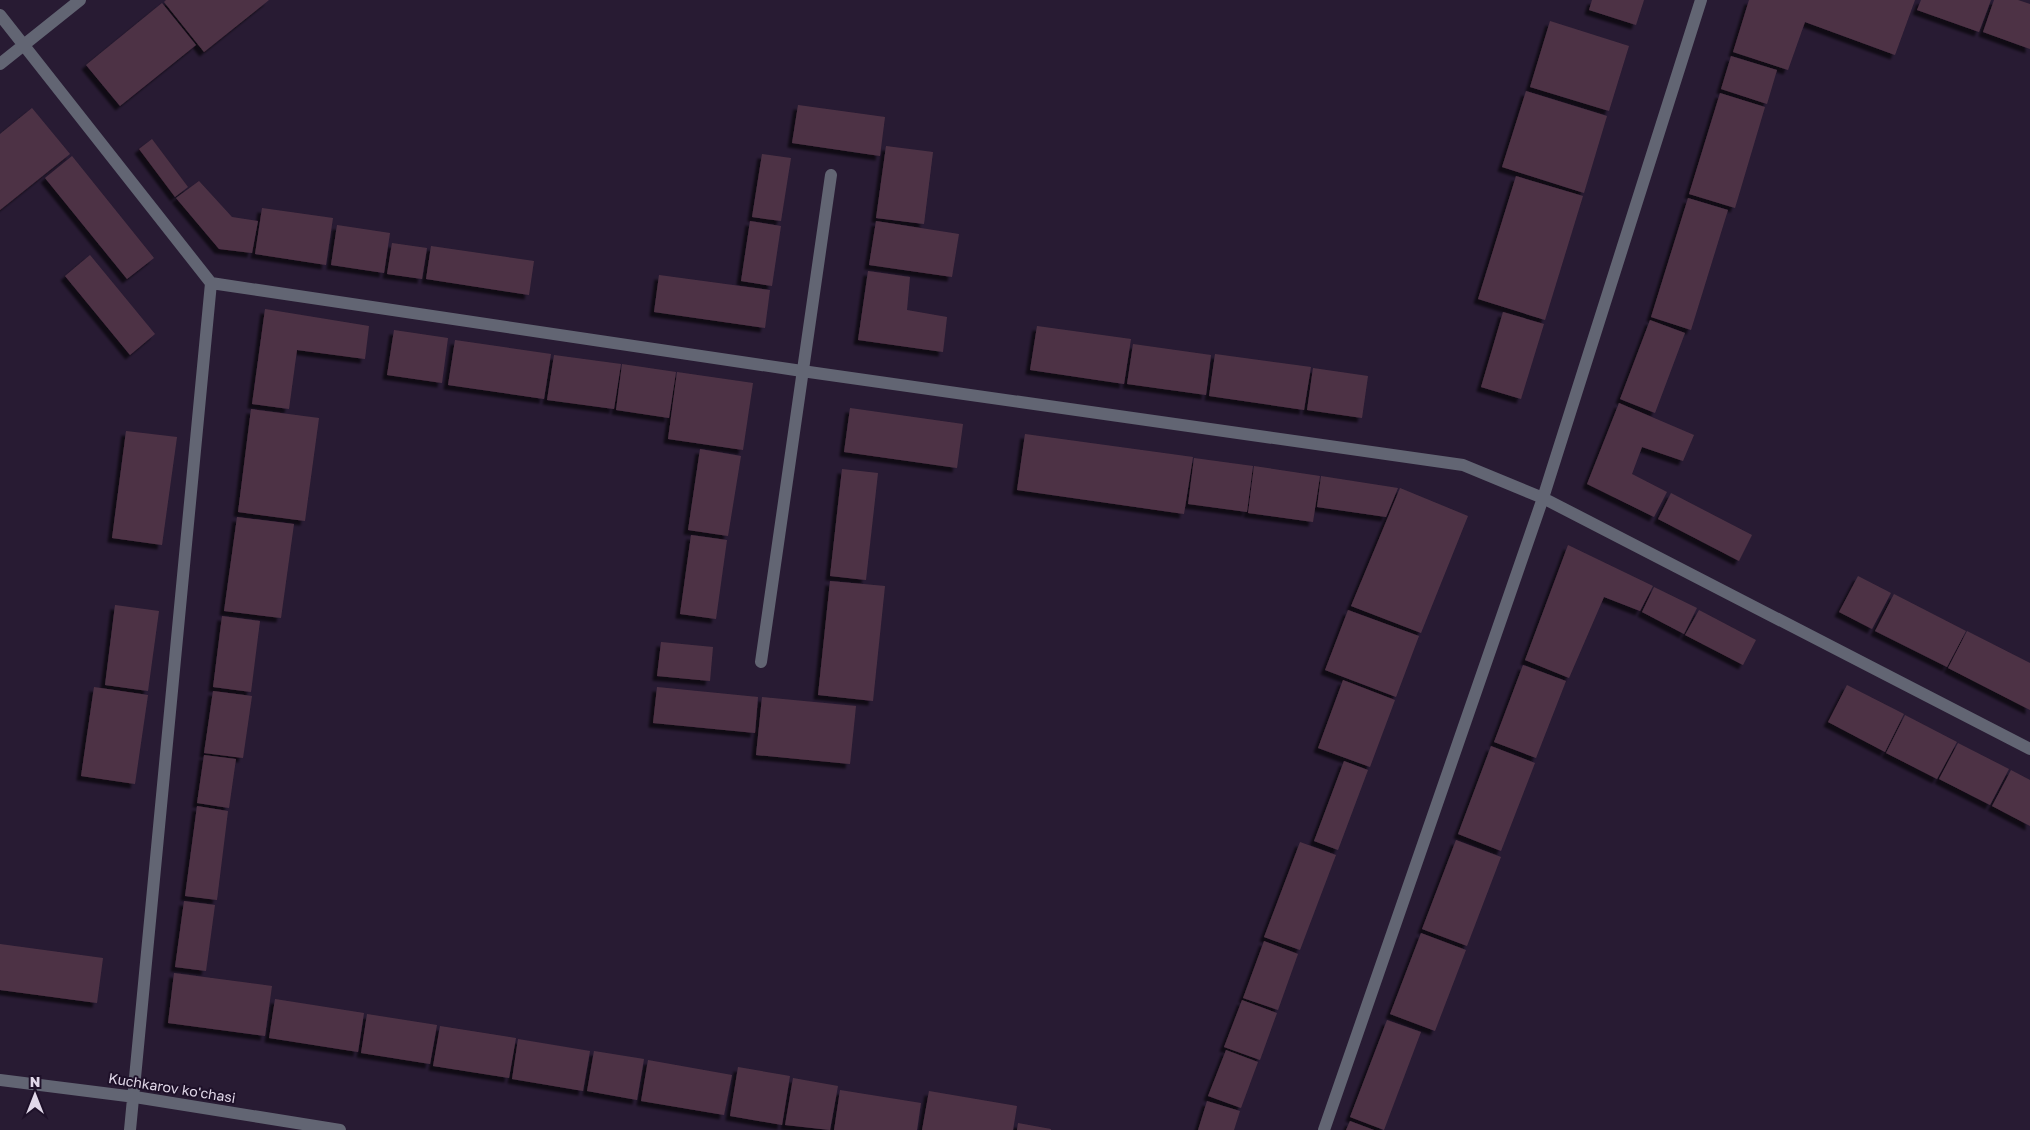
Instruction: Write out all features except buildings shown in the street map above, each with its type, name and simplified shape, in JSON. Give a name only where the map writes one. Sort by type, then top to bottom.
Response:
[{"type":"street","points":[[0,64],[80,0]]},
{"type":"street","points":[[1324,1130],[1543,498],[1701,0]]},
{"type":"street","points":[[0,15],[210,282],[135,1097],[130,1130]]},
{"type":"street","points":[[761,662],[831,175]]},
{"type":"street","points":[[210,282],[802,371],[1463,465],[1543,498],[2030,749]]},
{"type":"street","name":"Kuchkarov ko'chasi","points":[[0,1080],[135,1097],[340,1130]]}]
